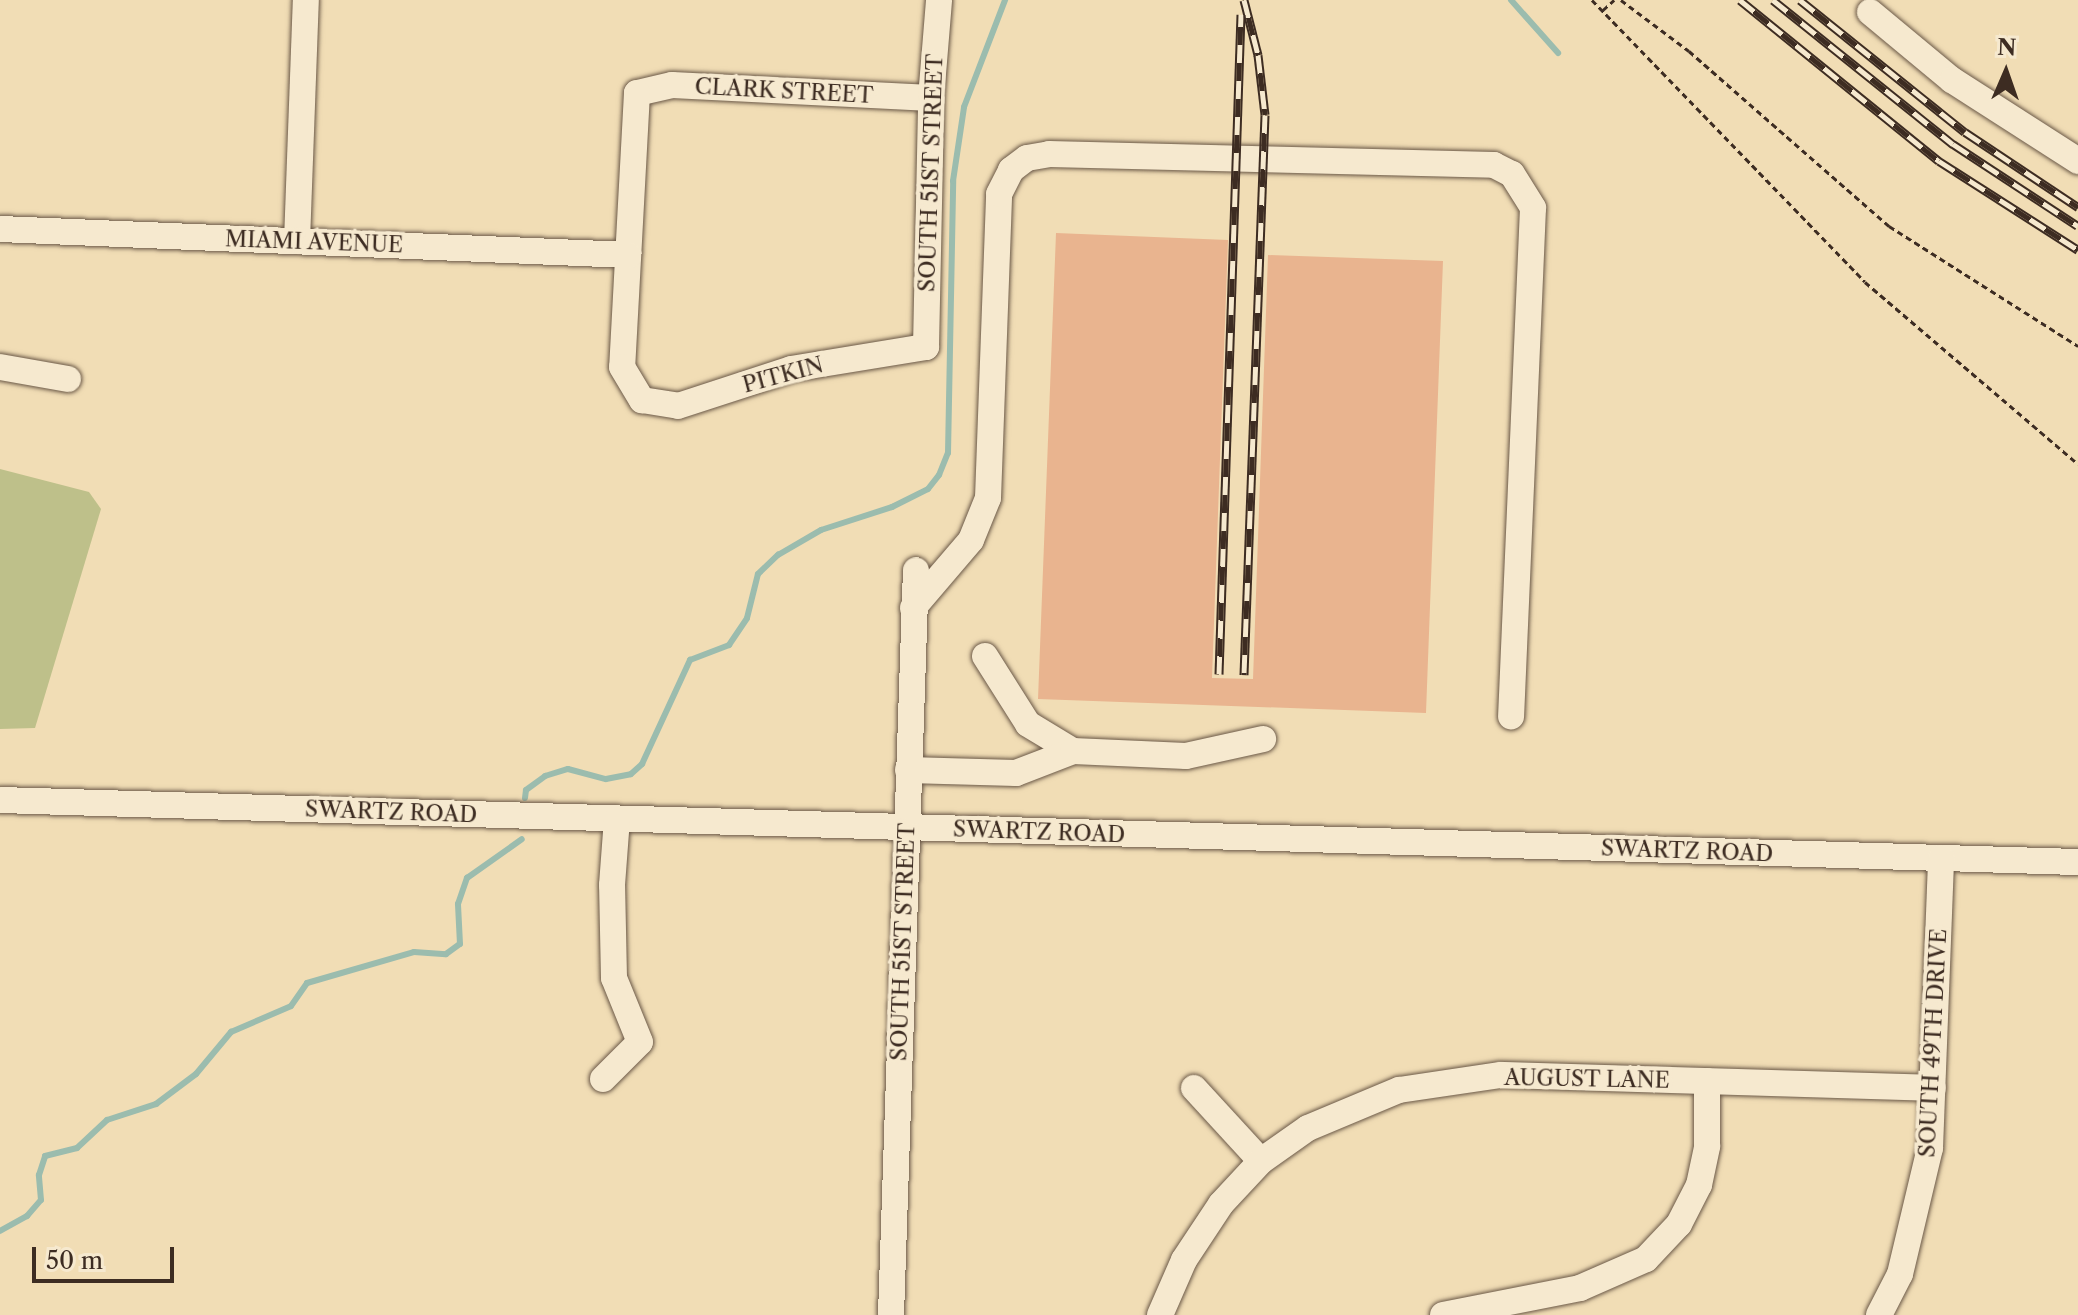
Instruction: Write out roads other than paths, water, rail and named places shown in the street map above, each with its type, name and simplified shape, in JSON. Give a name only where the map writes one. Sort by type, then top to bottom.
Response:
[{"type":"street","points":[[297,241],[306,0]]},
{"type":"street","name":"SOUTH 51ST STREET","points":[[926,347],[931,98],[939,0]]},
{"type":"street","points":[[1870,12],[1952,80],[2078,161]]},
{"type":"street","name":"CLARK STREET","points":[[628,255],[637,93],[672,85],[931,98]]},
{"type":"street","points":[[913,608],[971,540],[988,498],[999,194],[1011,170],[1027,158],[1049,154],[1494,165],[1512,174],[1533,208],[1511,717]]},
{"type":"street","name":"MIAMI AVENUE","points":[[0,229],[628,255]]},
{"type":"street","name":"PITKIN","points":[[628,255],[622,367],[642,400],[678,406],[791,369],[926,347]]},
{"type":"street","points":[[0,367],[68,379]]},
{"type":"street","name":"SOUTH 51ST STREET","points":[[891,1315],[916,570]]},
{"type":"street","points":[[985,656],[1028,724],[1073,751]]},
{"type":"street","points":[[908,770],[1016,773],[1073,751],[1186,756],[1263,739]]},
{"type":"street","name":"SWARTZ ROAD","points":[[0,800],[2078,862]]},
{"type":"street","points":[[603,1079],[640,1042],[614,978],[612,885],[617,819]]},
{"type":"street","name":"SOUTH 49TH DRIVE","points":[[1879,1315],[1900,1274],[1919,1212],[1930,1148],[1941,858]]},
{"type":"street","name":"AUGUST LANE","points":[[1160,1315],[1184,1260],[1213,1215],[1261,1161],[1308,1128],[1399,1090],[1501,1075],[1933,1088]]},
{"type":"street","points":[[1443,1315],[1580,1288],[1646,1259],[1679,1224],[1699,1185],[1707,1146],[1707,1081]]},
{"type":"street","points":[[1194,1088],[1261,1161]]},
{"type":"waterway","points":[[525,798],[526,790],[545,776],[568,769],[606,779],[631,774],[642,764],[690,660],[729,645],[747,618],[758,574],[778,555],[821,530],[892,507],[928,489],[939,475],[948,453],[953,181],[964,107],[1005,0]]},
{"type":"waterway","points":[[1511,0],[1558,53]]},
{"type":"waterway","points":[[0,1231],[27,1216],[41,1200],[39,1175],[45,1156],[77,1148],[107,1120],[156,1104],[196,1074],[231,1032],[291,1006],[307,983],[414,952],[446,954],[460,944],[458,904],[467,878],[522,839]]},
{"type":"railway","points":[[1244,0],[1258,55],[1265,115],[1244,675]]},
{"type":"railway","points":[[1740,0],[1939,161],[2078,250]]},
{"type":"railway","points":[[1773,0],[1953,144],[2078,226]]},
{"type":"railway","points":[[1800,0],[1965,132],[2078,207]]},
{"type":"railway","points":[[1219,674],[1241,14]]}]
